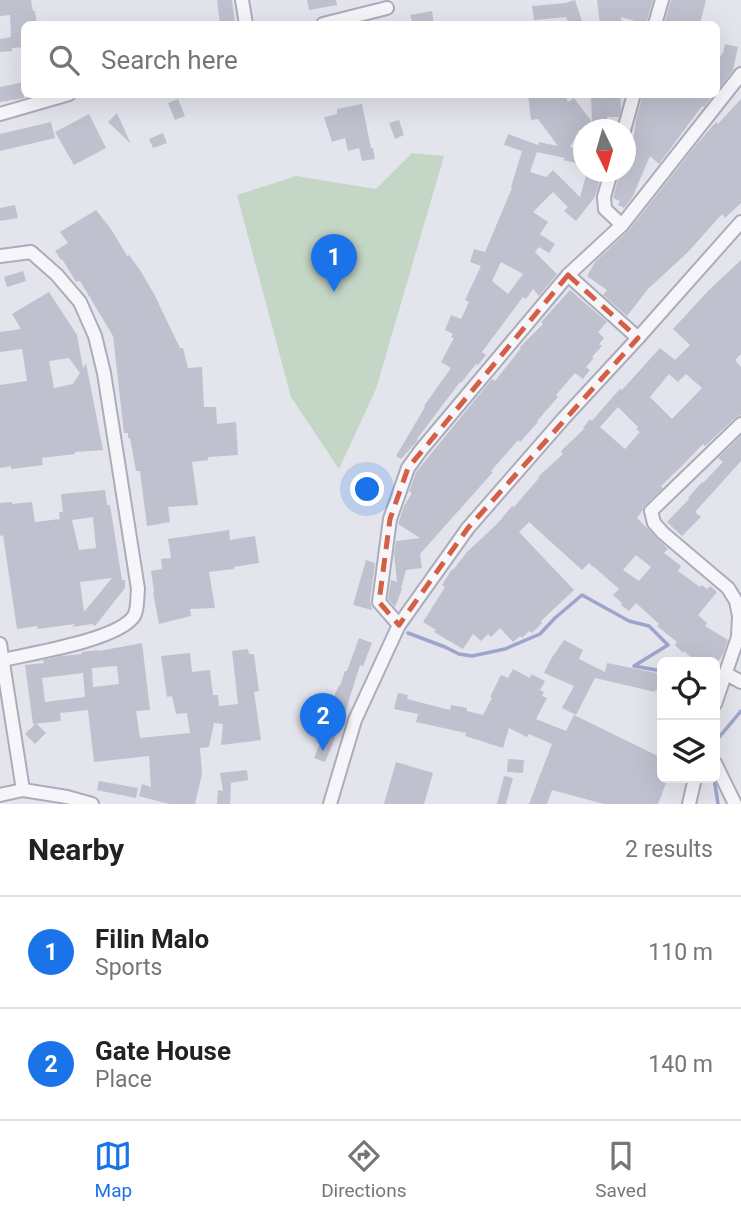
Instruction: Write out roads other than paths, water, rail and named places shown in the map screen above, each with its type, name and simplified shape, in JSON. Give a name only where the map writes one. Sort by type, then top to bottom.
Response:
[{"type":"street","points":[[242,0],[246,21]]},
{"type":"street","points":[[656,21],[662,0]]},
{"type":"street","points":[[335,21],[387,8]]},
{"type":"street","points":[[399,625],[379,602],[390,519],[408,468],[568,275],[622,225],[741,74]]},
{"type":"street","points":[[0,114],[55,98]]},
{"type":"street","points":[[627,119],[633,98]]},
{"type":"street","points":[[608,182],[604,197],[605,209],[622,225]]},
{"type":"street","points":[[330,804],[355,720],[399,625],[468,528],[741,222]]},
{"type":"street","points":[[0,256],[32,252],[57,275],[80,302],[96,336],[138,589],[136,614],[110,633],[3,660]]},
{"type":"street","points":[[568,275],[638,338]]},
{"type":"street","points":[[720,689],[738,637],[739,616],[736,601],[728,588],[663,533],[654,523],[651,511],[741,424]]},
{"type":"street","points":[[0,644],[23,790]]},
{"type":"street","points":[[725,673],[741,682]]},
{"type":"street","points":[[720,773],[735,804]]},
{"type":"street","points":[[689,804],[694,783]]},
{"type":"street","points":[[0,795],[23,790],[92,804]]},
{"type":"waterway","points":[[408,633],[459,654],[472,656],[505,649],[540,634],[582,595],[629,621],[649,626],[668,645],[634,666],[657,670]]},
{"type":"waterway","points":[[720,682],[737,684]]},
{"type":"waterway","points":[[720,736],[741,711]]},
{"type":"waterway","points":[[715,783],[718,804]]},
{"type":"place","name":"Filin Malo","points":[[334,292]]},
{"type":"place","name":"Gate House","points":[[323,751]]}]
